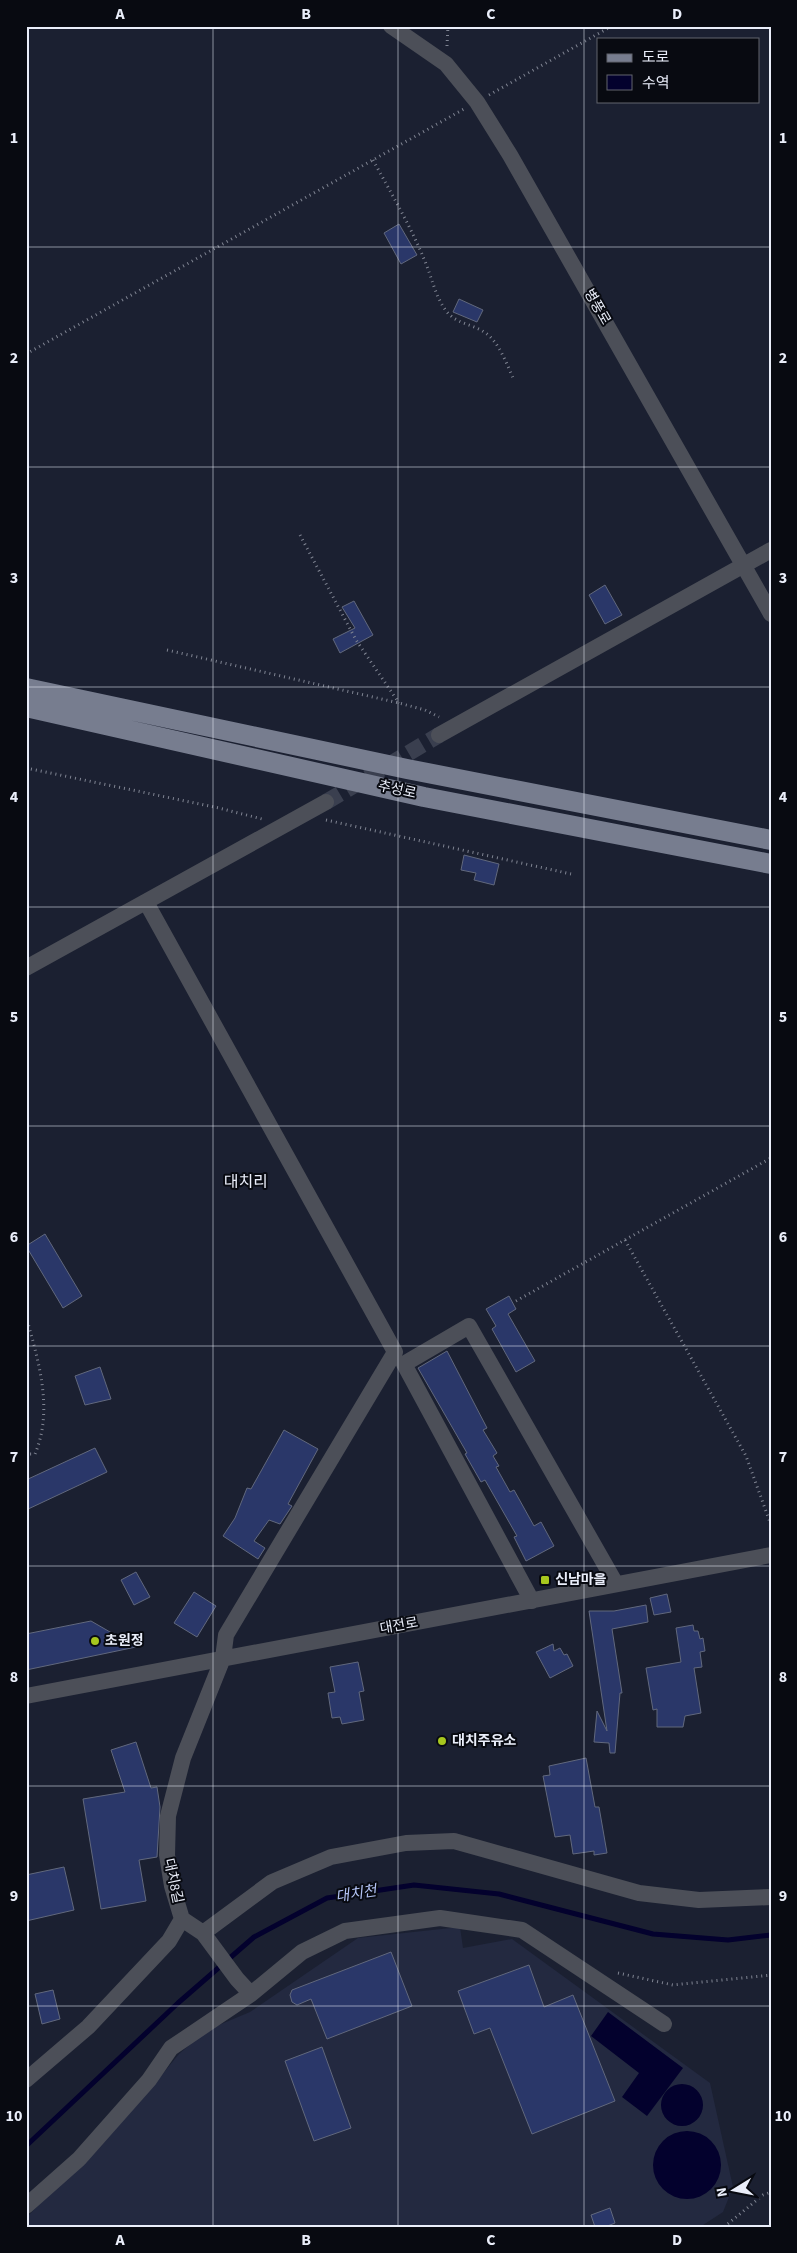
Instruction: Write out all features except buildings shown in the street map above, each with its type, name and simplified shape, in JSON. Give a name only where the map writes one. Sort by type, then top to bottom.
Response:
[{"type":"main road","name":"추성로","points":[[26,688],[406,769],[771,840]]},
{"type":"main road","name":"추성로","points":[[26,707],[424,796],[771,864]]},
{"type":"street","name":"병풍로","points":[[391,26],[446,64],[477,102],[510,155],[771,614]]},
{"type":"street","points":[[438,735],[771,550]]},
{"type":"street","points":[[26,968],[326,802]]},
{"type":"street","points":[[146,902],[532,1602]]},
{"type":"street","points":[[399,1358],[469,1326],[616,1584]]},
{"type":"street","name":"대치8길","points":[[26,2080],[88,2027],[169,1941],[182,1919],[172,1886],[167,1855],[168,1816],[183,1758],[223,1658],[226,1635],[399,1358]]},
{"type":"street","name":"대전로","points":[[26,1696],[532,1602],[771,1555]]},
{"type":"street","points":[[203,1933],[272,1882],[331,1856],[406,1843],[454,1841],[639,1893],[698,1900],[771,1896]]},
{"type":"street","points":[[26,2206],[79,2159],[149,2080],[171,2048],[251,1994],[302,1952],[345,1932],[440,1918],[522,1930],[664,2024]]},
{"type":"street","points":[[182,1919],[203,1933],[237,1979],[251,1994]]},
{"type":"path","points":[[26,354],[612,26]]},
{"type":"path","points":[[372,160],[406,220],[424,259],[438,298],[448,313],[463,324],[485,332],[498,346],[514,380]]},
{"type":"path","points":[[300,535],[356,640],[399,703]]},
{"type":"path","points":[[167,650],[426,710],[455,726]]},
{"type":"path","points":[[26,768],[219,808],[264,820],[274,831]]},
{"type":"path","points":[[304,815],[571,874]]},
{"type":"path","points":[[516,1301],[771,1158]]},
{"type":"path","points":[[625,1240],[746,1456],[771,1525]]},
{"type":"path","points":[[26,1316],[42,1386],[44,1418],[40,1442],[35,1454],[26,1454]]},
{"type":"path","points":[[611,1971],[673,1984],[771,1975]]},
{"type":"path","points":[[724,2227],[763,2195],[771,2192]]},
{"type":"shaded area","points":[[460,1927],[463,1948],[512,1939],[710,2083],[733,2187],[723,2212],[700,2227],[29,2227],[26,2218],[137,2105],[179,2054],[207,2030],[250,2012],[358,1938]]},
{"type":"water","points":[[608,2012],[683,2068],[647,2116],[622,2097],[639,2073],[591,2036]]},
{"type":"water","points":[[682,2084],[697,2090],[703,2105],[697,2120],[682,2126],[667,2120],[661,2105],[667,2090]]},
{"type":"water","points":[[694,2131],[706,2137],[715,2146],[721,2158],[719,2178],[711,2189],[694,2199],[680,2199],[663,2189],[655,2178],[653,2158],[663,2141],[674,2133]]},
{"type":"waterway","name":"대치천","points":[[26,2146],[178,2003],[254,1937],[327,1898],[414,1885],[499,1894],[653,1934],[728,1940],[771,1935]]},
{"type":"tunnel","points":[[326,802],[439,735]]},
{"type":"place","name":"신남마을","points":[[545,1580]]},
{"type":"place","name":"초원정","points":[[95,1641]]},
{"type":"place","name":"대치주유소","points":[[442,1741]]},
{"type":"district","name":"대치리","points":[[246,1182]]}]
